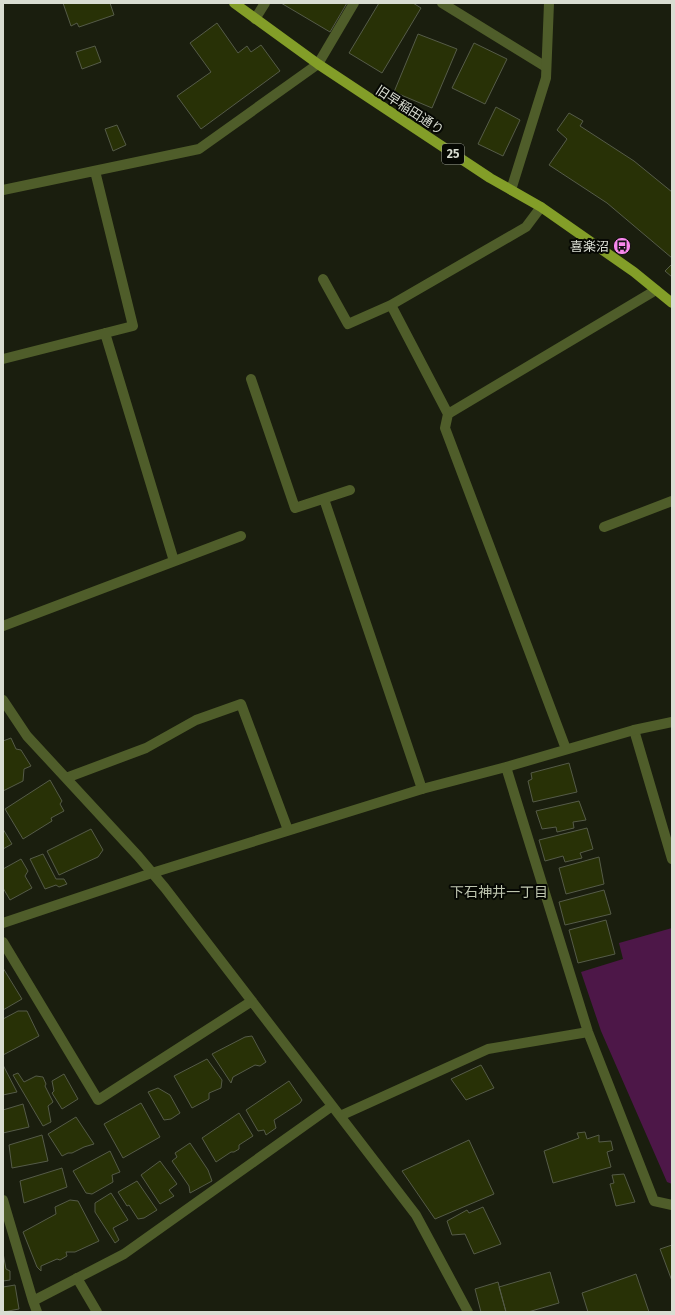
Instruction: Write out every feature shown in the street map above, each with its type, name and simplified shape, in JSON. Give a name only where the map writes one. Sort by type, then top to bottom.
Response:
[{"type":"main road","name":"旧早稲田通り","points":[[234,3],[318,64],[490,178],[541,207],[634,272],[672,303]]},
{"type":"street","points":[[255,19],[265,3]]},
{"type":"street","points":[[3,190],[199,149],[318,64],[354,3]]},
{"type":"street","points":[[442,3],[546,67]]},
{"type":"street","points":[[511,190],[546,78],[550,3]]},
{"type":"street","points":[[3,359],[133,326],[95,171]]},
{"type":"street","points":[[323,279],[348,324],[391,305],[526,227],[541,207]]},
{"type":"street","points":[[448,414],[656,290]]},
{"type":"street","points":[[391,305],[448,414],[445,428],[566,749]]},
{"type":"street","points":[[105,333],[174,561]]},
{"type":"street","points":[[251,379],[295,508],[350,490]]},
{"type":"street","points":[[324,499],[422,789]]},
{"type":"street","points":[[604,527],[672,501]]},
{"type":"street","points":[[3,626],[241,536]]},
{"type":"street","points":[[3,700],[27,736],[152,873],[416,1215],[468,1312]]},
{"type":"street","points":[[66,778],[146,748],[196,720],[241,704],[288,830]]},
{"type":"street","points":[[3,923],[152,873],[422,789],[506,767],[634,730],[672,722]]},
{"type":"street","points":[[634,730],[672,859]]},
{"type":"street","points":[[506,767],[588,1032],[654,1201],[672,1205]]},
{"type":"street","points":[[3,942],[98,1100],[252,1001]]},
{"type":"street","points":[[340,1116],[488,1049],[588,1032]]},
{"type":"street","points":[[33,1301],[124,1254],[332,1106]]},
{"type":"street","points":[[3,1200],[37,1312]]},
{"type":"street","points":[[77,1278],[97,1312]]},
{"type":"shaded area","points":[[672,928],[672,1184],[667,1182],[601,1031],[581,972],[623,959],[619,943]]},
{"type":"building","points":[[63,3],[110,3],[114,15],[79,27],[77,23],[71,26]]},
{"type":"building","points":[[281,3],[347,3],[330,32]]},
{"type":"building","points":[[379,3],[413,3],[421,8],[382,73],[349,53]]},
{"type":"building","points":[[217,23],[238,53],[247,46],[251,52],[261,45],[280,71],[201,129],[177,96],[211,72],[190,43]]},
{"type":"building","points":[[418,34],[457,49],[432,108],[394,92]]},
{"type":"building","points":[[474,43],[507,59],[485,104],[452,88]]},
{"type":"building","points":[[95,46],[101,62],[82,69],[76,52]]},
{"type":"building","points":[[496,107],[520,120],[503,156],[478,144]]},
{"type":"building","points":[[569,113],[583,121],[580,126],[634,161],[672,192],[672,258],[607,203],[549,165],[567,139],[557,130]]},
{"type":"building","points":[[117,125],[126,145],[113,151],[105,129]]},
{"type":"building","points":[[672,264],[672,277],[665,271]]},
{"type":"building","points":[[11,738],[16,749],[21,750],[31,766],[24,769],[23,781],[3,791],[3,741]]},
{"type":"building","points":[[569,763],[577,792],[533,802],[528,781],[532,779],[531,773]]},
{"type":"building","points":[[50,780],[62,801],[60,804],[64,811],[51,818],[52,821],[23,839],[5,809]]},
{"type":"building","points":[[579,801],[586,820],[573,822],[574,828],[557,832],[556,827],[542,829],[536,811]]},
{"type":"building","points":[[587,828],[593,849],[580,853],[582,858],[565,862],[563,856],[545,861],[539,840]]},
{"type":"building","points":[[3,829],[12,844],[3,849]]},
{"type":"building","points":[[91,829],[103,850],[98,857],[59,875],[47,851]]},
{"type":"building","points":[[43,854],[56,879],[64,879],[67,884],[59,887],[56,885],[45,889],[30,859]]},
{"type":"building","points":[[599,857],[604,884],[566,894],[559,868]]},
{"type":"building","points":[[21,859],[28,871],[25,876],[32,888],[10,900],[3,888],[3,869]]},
{"type":"building","points":[[604,890],[611,914],[565,925],[559,902]]},
{"type":"building","points":[[606,920],[615,954],[578,963],[569,930]]},
{"type":"building","points":[[3,968],[22,999],[3,1010]]},
{"type":"building","points":[[18,1011],[27,1011],[39,1036],[3,1055],[3,1019]]},
{"type":"building","points":[[252,1036],[266,1062],[260,1066],[255,1065],[233,1077],[231,1083],[212,1054],[245,1037]]},
{"type":"building","points":[[207,1059],[222,1080],[221,1088],[209,1093],[209,1099],[192,1108],[174,1076]]},
{"type":"building","points":[[3,1065],[17,1092],[3,1095]]},
{"type":"building","points":[[481,1065],[494,1088],[466,1100],[451,1079]]},
{"type":"building","points":[[18,1073],[24,1082],[36,1076],[43,1077],[46,1084],[45,1086],[53,1102],[48,1106],[51,1122],[43,1126],[13,1075]]},
{"type":"building","points":[[64,1074],[78,1099],[62,1109],[52,1093],[54,1091],[52,1081]]},
{"type":"building","points":[[289,1081],[302,1100],[300,1103],[274,1120],[276,1128],[266,1135],[264,1130],[258,1131],[246,1110]]},
{"type":"building","points":[[158,1088],[170,1095],[180,1113],[171,1119],[164,1120],[148,1092]]},
{"type":"building","points":[[141,1103],[160,1137],[123,1158],[104,1124]]},
{"type":"building","points":[[23,1104],[29,1127],[3,1133],[3,1110]]},
{"type":"building","points":[[239,1113],[253,1136],[239,1145],[239,1149],[231,1152],[216,1162],[202,1138]]},
{"type":"building","points":[[76,1117],[94,1144],[62,1156],[48,1134]]},
{"type":"building","points":[[585,1132],[587,1139],[599,1135],[599,1142],[611,1141],[613,1150],[607,1152],[611,1167],[553,1183],[544,1151],[579,1138],[577,1133]]},
{"type":"building","points":[[42,1135],[48,1161],[12,1168],[9,1145]]},
{"type":"building","points":[[469,1140],[494,1194],[435,1219],[402,1171]]},
{"type":"building","points":[[190,1143],[208,1170],[212,1181],[190,1193],[189,1186],[172,1161],[177,1157],[175,1153]]},
{"type":"building","points":[[110,1151],[120,1172],[112,1175],[113,1182],[92,1194],[86,1193],[73,1171]]},
{"type":"building","points":[[160,1161],[177,1184],[169,1190],[174,1196],[160,1204],[141,1175]]},
{"type":"building","points":[[62,1168],[67,1187],[24,1203],[20,1181]]},
{"type":"building","points":[[624,1174],[635,1202],[616,1206],[610,1184],[614,1183],[612,1175]]},
{"type":"building","points":[[137,1181],[157,1210],[144,1218],[138,1219],[118,1192]]},
{"type":"building","points":[[111,1193],[128,1220],[113,1228],[119,1240],[115,1243],[95,1212],[95,1203]]},
{"type":"building","points":[[70,1200],[78,1201],[99,1241],[75,1252],[66,1252],[67,1256],[60,1260],[57,1259],[41,1266],[41,1271],[37,1267],[23,1232],[56,1214],[55,1207]]},
{"type":"building","points":[[483,1207],[501,1244],[474,1254],[465,1234],[452,1235],[447,1221],[467,1210],[469,1213]]},
{"type":"building","points":[[672,1245],[672,1281],[660,1249]]},
{"type":"building","points":[[3,1253],[6,1269],[10,1271],[10,1280],[3,1281]]},
{"type":"building","points":[[550,1272],[559,1303],[528,1312],[506,1312],[499,1287]]},
{"type":"building","points":[[636,1274],[649,1312],[588,1312],[582,1293]]},
{"type":"building","points":[[498,1282],[506,1312],[481,1312],[475,1289]]},
{"type":"building","points":[[15,1285],[19,1309],[3,1312],[3,1287]]},
{"type":"place","name":"喜楽沼","points":[[622,246]]},
{"type":"district","name":"下石神井一丁目","points":[[499,892]]}]
